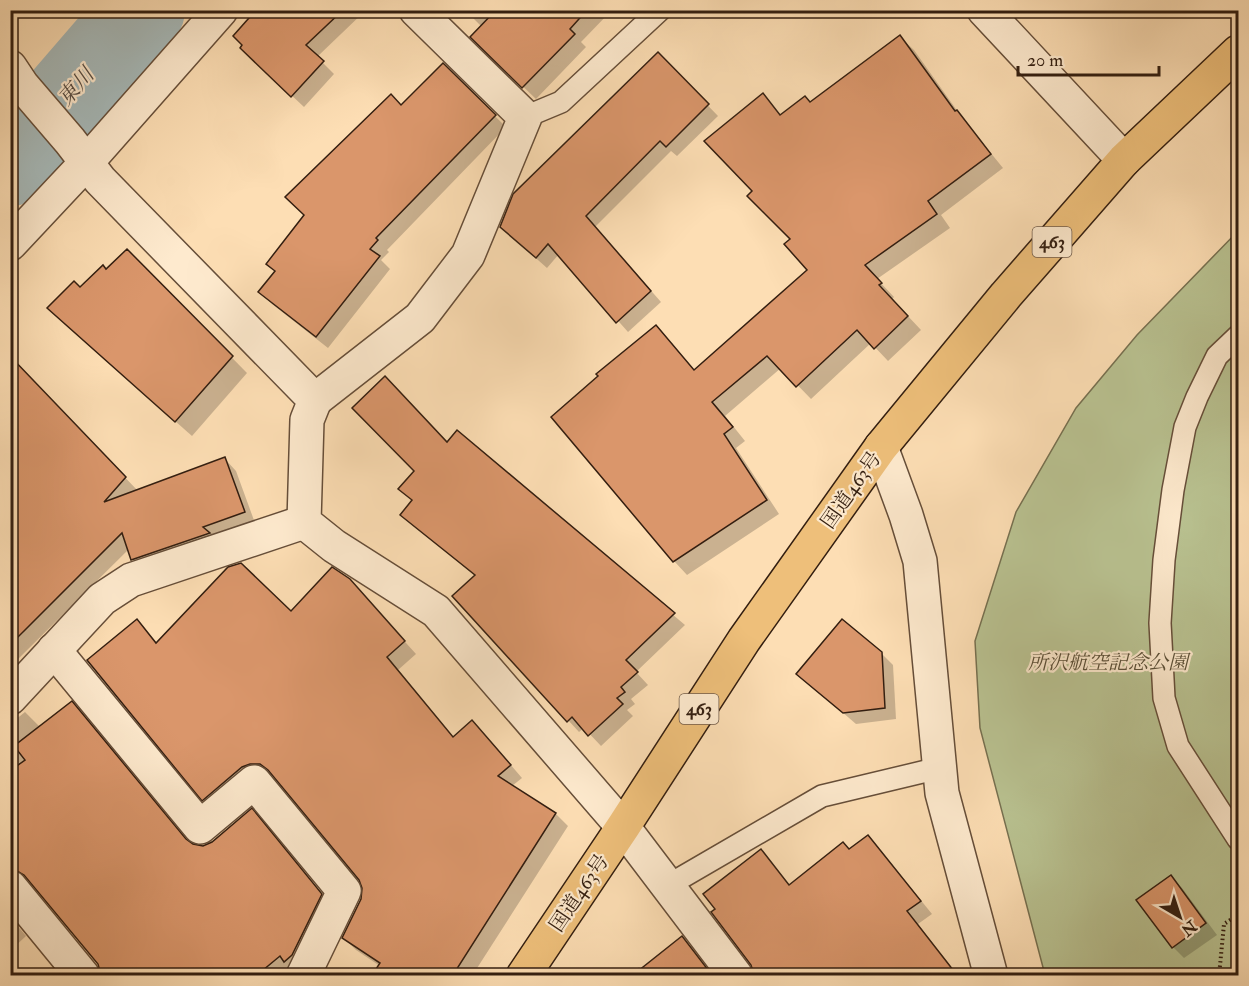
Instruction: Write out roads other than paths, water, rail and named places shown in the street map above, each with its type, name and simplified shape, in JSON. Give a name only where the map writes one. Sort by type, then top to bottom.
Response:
[{"type":"highway","name":"国道463号","points":[[524,975],[623,828],[744,640],[881,447],[1006,295],[1125,160],[1239,52]]},
{"type":"street","points":[[10,244],[78,152],[221,10]]},
{"type":"street","points":[[304,522],[307,420],[315,400],[420,318],[468,255],[525,117],[416,10]]},
{"type":"street","points":[[984,10],[1125,160]]},
{"type":"street","points":[[20,88],[100,180],[315,400]]},
{"type":"street","points":[[881,447],[920,561],[942,793],[991,975]]},
{"type":"street","points":[[10,698],[102,599],[131,580],[304,522]]},
{"type":"street","points":[[304,522],[334,546],[436,611],[623,828],[736,975]]},
{"type":"street","points":[[54,650],[200,827],[254,782],[344,891],[303,975]]},
{"type":"street","points":[[10,887],[82,975]]},
{"type":"lane","points":[[525,117],[561,102],[660,10]]},
{"type":"lane","points":[[1239,336],[1217,356],[1185,428],[1173,490],[1164,560],[1160,623],[1164,698],[1178,746],[1239,838]]},
{"type":"lane","points":[[667,886],[822,796],[939,768]]},
{"type":"waterway","name":"東川","points":[[10,163],[142,10]]},
{"type":"park label","name":"所沢航空記念公園","points":[[1108,662]]}]
